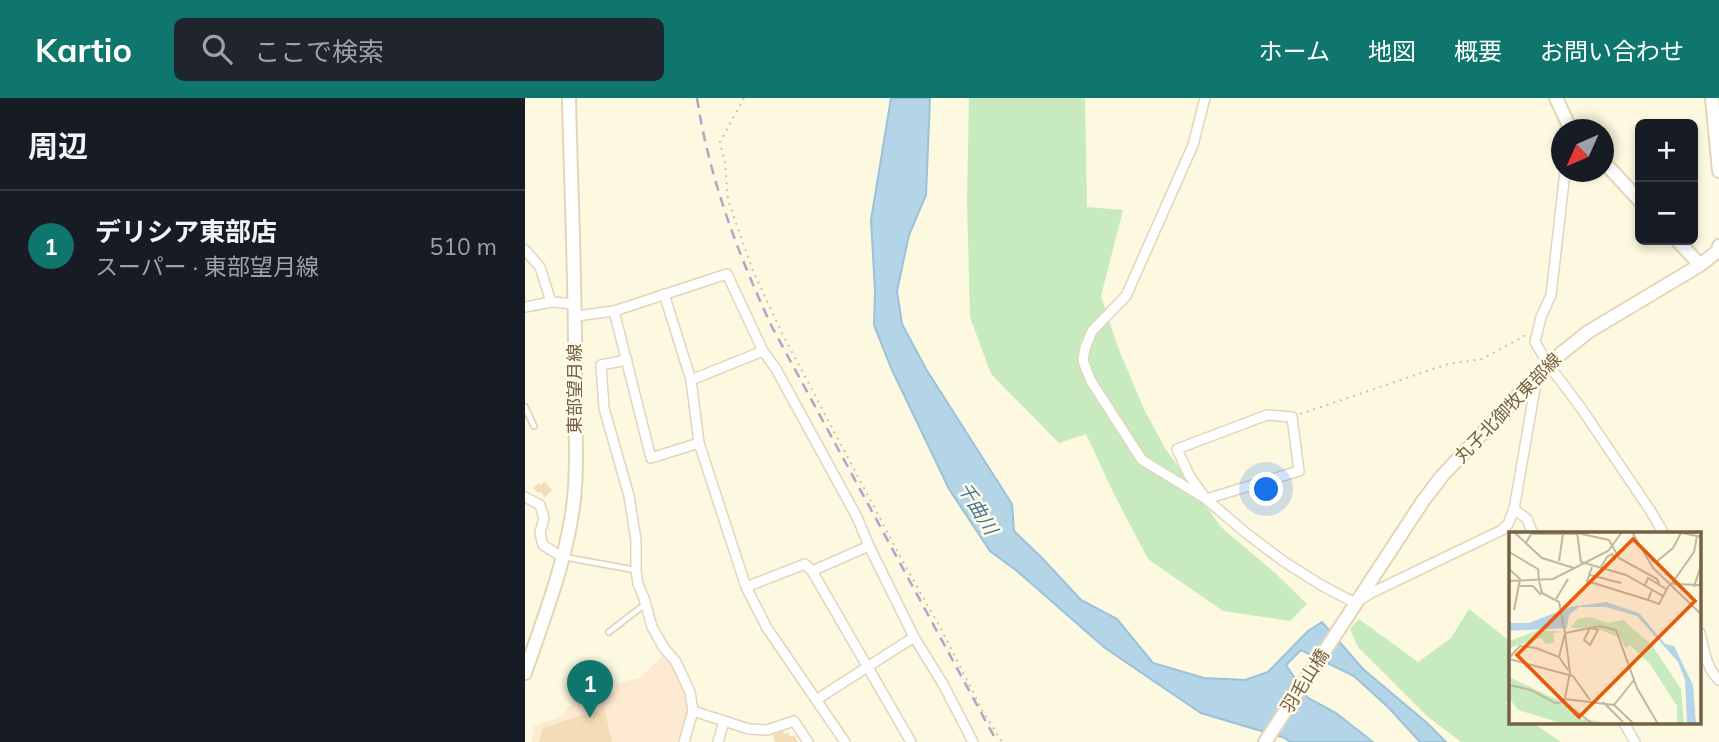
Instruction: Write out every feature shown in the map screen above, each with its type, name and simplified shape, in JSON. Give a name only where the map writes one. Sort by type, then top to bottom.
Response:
[{"type":"main road","name":"東部望月線","points":[[525,673],[562,557],[571,520],[575,486],[575,310],[569,98]]},
{"type":"main road","points":[[1556,98],[1566,119]]},
{"type":"main road","points":[[1712,98],[1719,171]]},
{"type":"main road","points":[[1614,173],[1635,196]]},
{"type":"main road","points":[[1682,245],[1700,265]]},
{"type":"main road","name":"丸子北御牧東部線","points":[[1345,620],[1423,501],[1548,364],[1588,332],[1700,265],[1719,250]]},
{"type":"main road","name":"羽毛山橋","points":[[1265,742],[1345,620]]},
{"type":"street","points":[[1205,98],[1193,145],[1126,296],[1092,331],[1085,348],[1083,360],[1091,381],[1142,460],[1206,499],[1283,561],[1355,603],[1502,530],[1508,524],[1514,509],[1537,375]]},
{"type":"street","points":[[1564,182],[1551,295],[1541,317],[1535,342],[1663,532]]},
{"type":"street","points":[[525,250],[540,267],[551,302]]},
{"type":"street","points":[[525,307],[551,302],[575,310],[614,312],[727,274],[763,351],[776,369],[857,517],[914,637],[974,742]]},
{"type":"street","points":[[664,294],[691,380],[699,443],[746,587],[767,628],[845,742]]},
{"type":"street","points":[[614,312],[650,458],[699,443]]},
{"type":"street","points":[[691,380],[763,351]]},
{"type":"street","points":[[627,360],[601,366],[604,408],[629,496],[636,540],[638,584],[652,627],[690,691],[693,711],[684,742]]},
{"type":"street","points":[[1267,415],[1292,417],[1299,471],[1206,499],[1189,475],[1177,449],[1267,415]]},
{"type":"street","points":[[525,498],[540,505],[544,518],[540,533],[543,545],[562,557]]},
{"type":"street","points":[[1514,509],[1527,519],[1532,532]]},
{"type":"street","points":[[812,571],[869,546]]},
{"type":"street","points":[[746,587],[805,564],[812,571],[911,742]]},
{"type":"street","points":[[816,700],[914,637]]},
{"type":"street","points":[[1701,637],[1707,662],[1719,680]]},
{"type":"street","points":[[693,711],[749,729],[767,730],[794,721],[808,742]]},
{"type":"street","points":[[718,742],[724,721]]},
{"type":"street","points":[[1625,724],[1635,742]]},
{"type":"lane","points":[[525,407],[534,426]]},
{"type":"lane","points":[[562,557],[636,570]]},
{"type":"lane","points":[[609,632],[645,605]]},
{"type":"path","points":[[744,98],[720,142],[728,200],[753,271],[782,335],[982,710],[1002,742]]},
{"type":"path","points":[[1292,417],[1448,364],[1482,359],[1538,328]]},
{"type":"shaded area","points":[[665,654],[673,663],[685,692],[687,713],[678,742],[532,742],[534,726],[558,718],[574,702],[616,691],[616,684],[640,678]]},
{"type":"green space","points":[[969,98],[1085,98],[1087,207],[1123,210],[1101,296],[1119,350],[1144,409],[1165,448],[1221,527],[1307,604],[1290,621],[1223,611],[1148,559],[1086,434],[1059,443],[991,374],[970,317],[967,200]]},
{"type":"green space","points":[[1469,609],[1509,640],[1509,698],[1506,704],[1509,706],[1509,724],[1534,724],[1561,742],[1461,742],[1427,716],[1358,647],[1350,629],[1359,619],[1418,662],[1451,638]]},
{"type":"water","name":"千曲川","points":[[891,98],[930,98],[926,195],[909,235],[897,291],[902,324],[926,369],[1012,504],[1014,531],[1081,600],[1117,619],[1153,663],[1204,678],[1245,680],[1268,672],[1308,631],[1322,622],[1363,669],[1446,742],[1420,742],[1389,708],[1354,676],[1301,650],[1286,665],[1308,698],[1336,713],[1373,742],[1290,742],[1285,738],[1201,713],[1105,648],[1017,571],[990,551],[949,489],[892,370],[874,325],[871,220]]},
{"type":"building","points":[[544,481],[552,490],[545,497],[533,488]]},
{"type":"building","points":[[604,708],[612,742],[539,742],[543,728]]},
{"type":"building","points":[[783,731],[784,734],[788,732],[790,737],[795,735],[797,742],[775,742],[773,735]]},
{"type":"railway","points":[[697,98],[709,157],[726,215],[772,327],[997,742]]},
{"type":"place","name":"デリシア東部店","points":[[590,718]]}]
